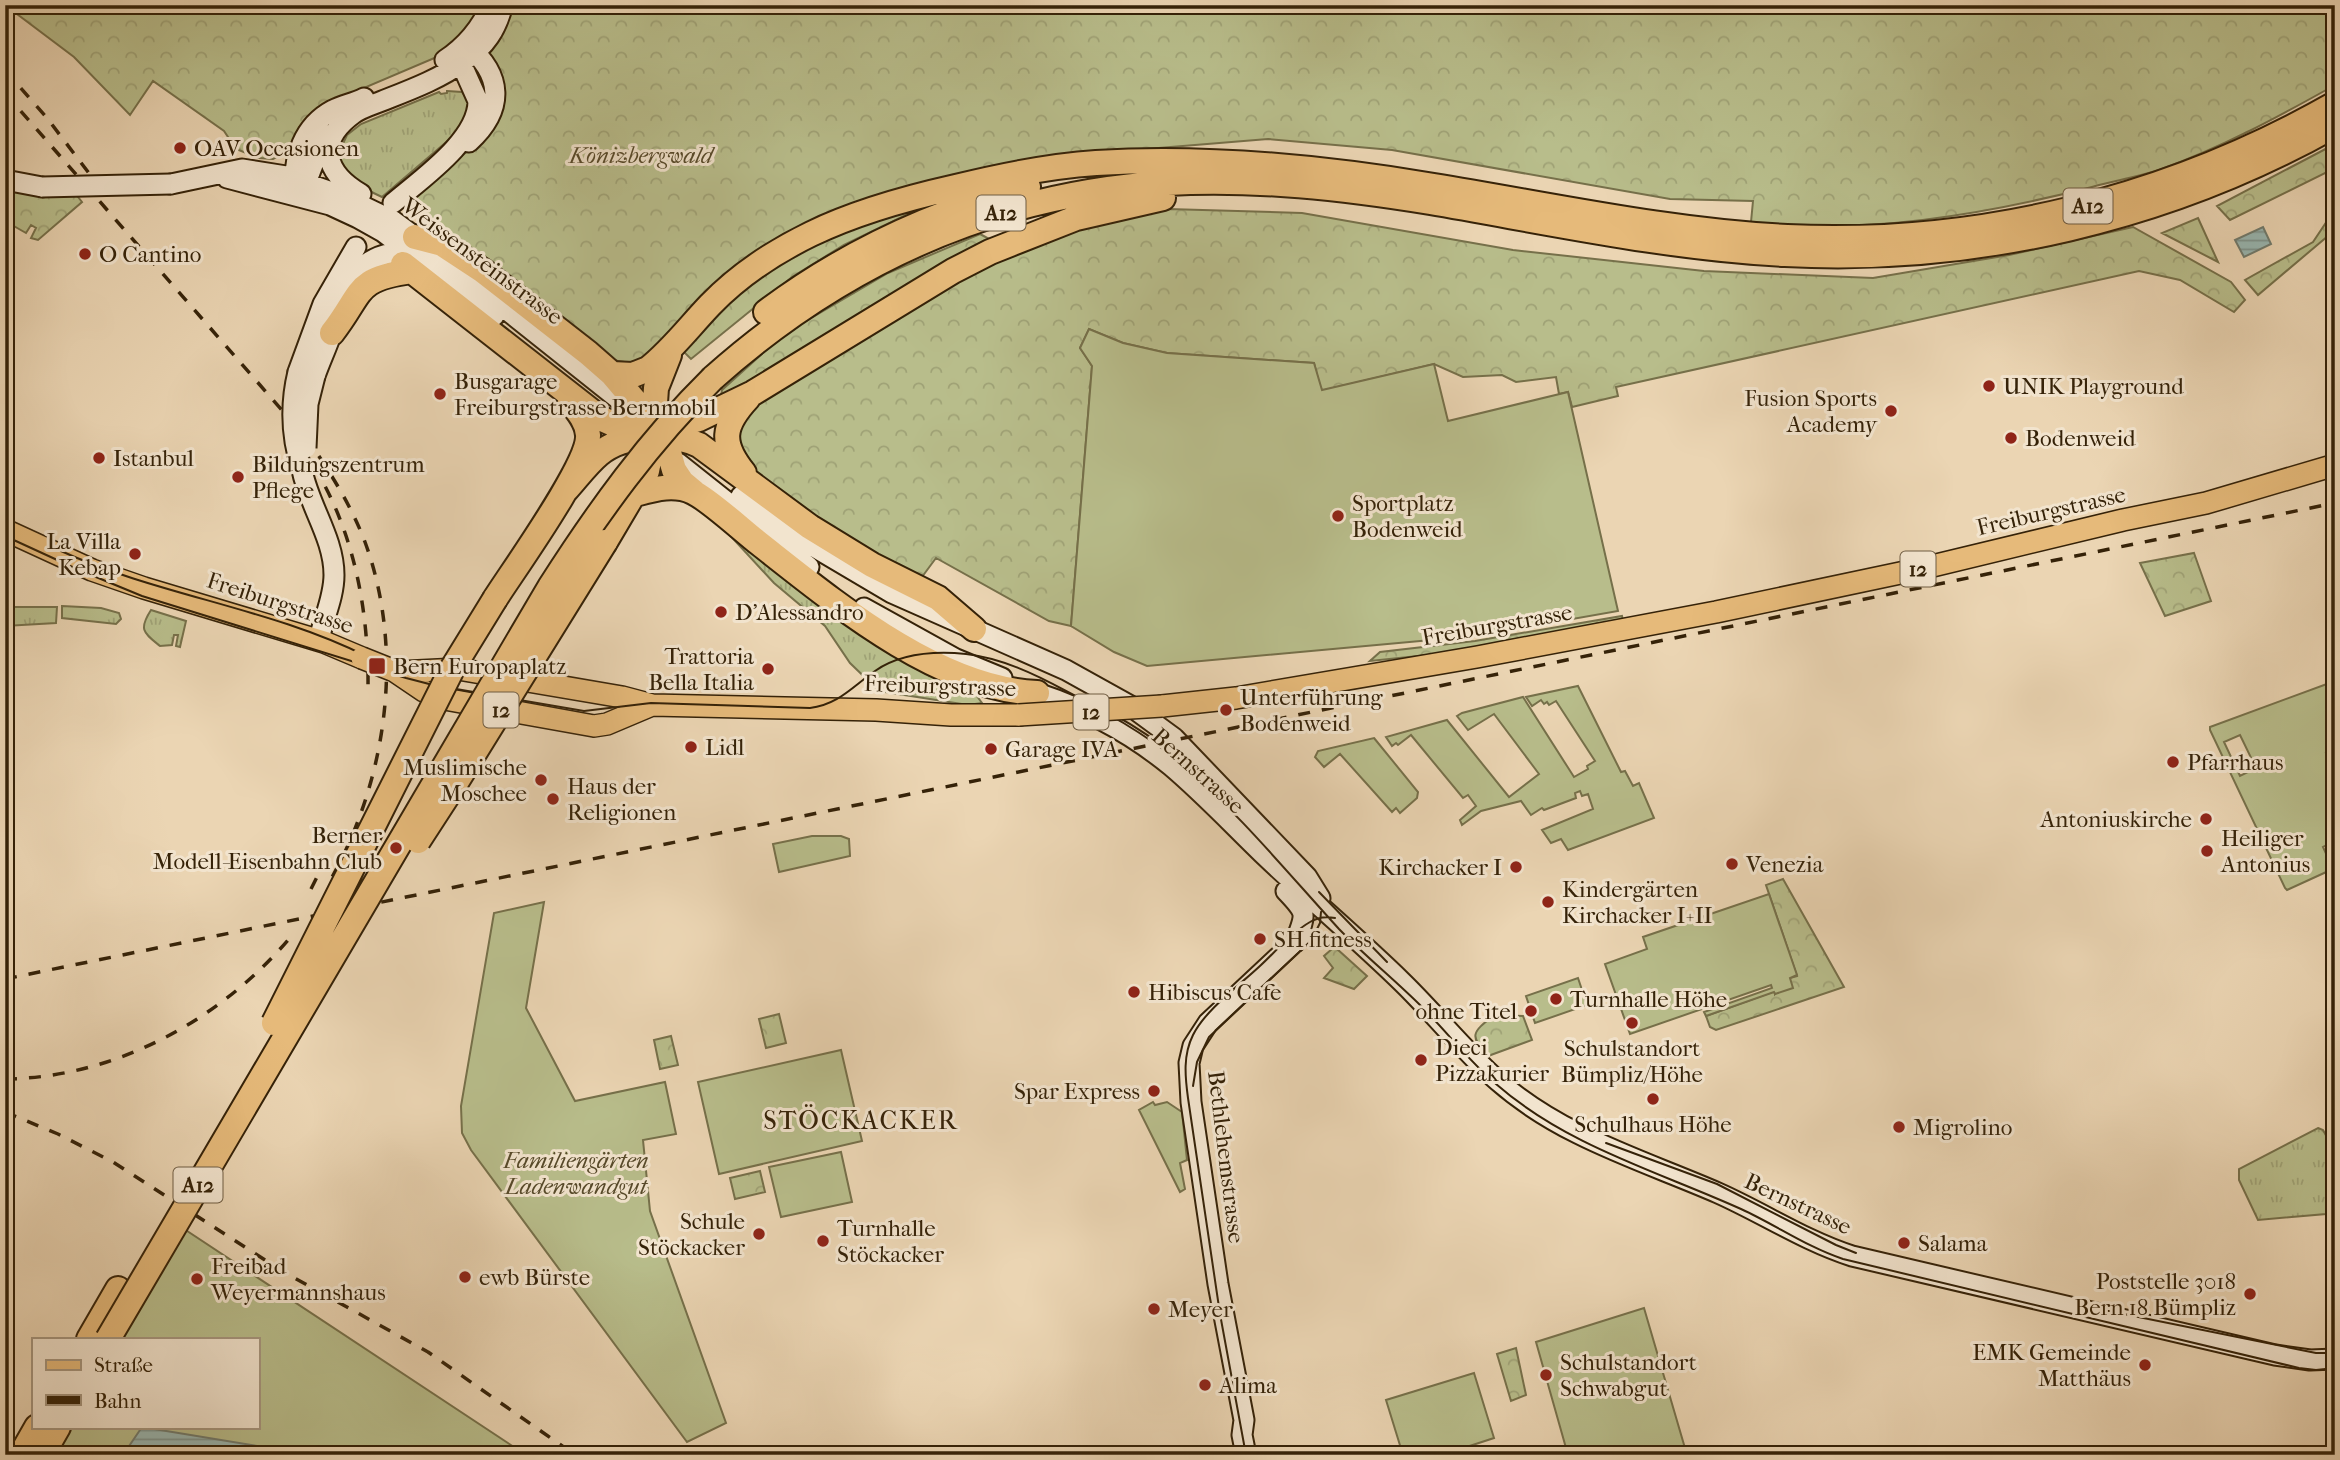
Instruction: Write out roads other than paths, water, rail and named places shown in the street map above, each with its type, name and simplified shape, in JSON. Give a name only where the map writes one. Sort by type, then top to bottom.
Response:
[{"type":"highway","name":"A12","points":[[708,372],[753,322],[827,271],[895,234],[963,206],[1036,185],[1102,172],[1163,166],[1233,165],[1301,169],[1400,180],[1592,213],[1718,231],[1823,238],[1884,237],[2012,223],[2106,201],[2229,158],[2335,104]]},
{"type":"highway","name":"A12","points":[[109,1338],[491,654],[557,546],[629,446],[665,404],[846,279],[935,236],[1004,211],[1071,195],[1168,183],[1254,183],[1332,189],[1688,245],[1787,254],[1894,254],[1948,249],[2014,240],[2111,218],[2235,174],[2335,125]]},
{"type":"highway","points":[[612,374],[633,375],[643,372],[674,345],[719,296],[761,262],[814,232],[877,209],[978,182],[1092,163],[1171,162],[1233,165]]},
{"type":"highway","points":[[560,499],[598,454],[609,447],[699,419],[753,393],[965,265],[1030,234],[1132,203],[1194,194],[1332,189]]},
{"type":"highway","points":[[332,332],[363,286],[406,255],[442,244],[483,271],[612,374],[657,433],[682,482],[830,600],[893,640],[961,675],[1018,692],[1037,693]]},
{"type":"highway","points":[[406,255],[554,383],[611,425],[657,433],[699,445],[835,544],[938,598],[974,629]]},
{"type":"highway","points":[[281,1027],[455,785],[635,494],[647,471],[657,433],[656,388],[674,345]]},
{"type":"highway","points":[[281,1027],[452,669],[560,499],[585,453],[588,435],[580,413],[554,383]]},
{"type":"highway","points":[[753,393],[733,416],[727,435],[732,457],[755,488]]},
{"type":"highway","points":[[635,494],[667,487],[694,492]]},
{"type":"highway","name":"A12","points":[[90,1338],[281,1027]]},
{"type":"highway","points":[[21,1455],[36,1428]]},
{"type":"highway","points":[[42,1455],[57,1428]]},
{"type":"main road","points":[[300,189],[296,159],[312,126],[320,118],[465,53],[491,5]]},
{"type":"main road","points":[[300,189],[324,135],[337,122],[397,95],[465,53],[493,33],[503,5]]},
{"type":"main road","points":[[355,113],[332,137],[328,153],[330,164],[342,182],[392,212],[463,139],[471,126],[478,108],[465,53]]},
{"type":"main road","points":[[440,162],[478,134],[489,121],[496,99],[490,69],[465,53]]},
{"type":"main road","points":[[397,95],[415,94],[451,82],[474,87]]},
{"type":"main road","name":"Weissensteinstrasse","points":[[5,180],[42,187],[171,184],[242,169],[300,189],[340,195],[392,212],[406,255]]},
{"type":"main road","name":"Weissensteinstrasse","points":[[300,189],[322,214],[380,245],[406,255],[622,410]]},
{"type":"main road","points":[[307,374],[323,304],[356,247]]},
{"type":"main road","points":[[319,640],[333,587],[333,562],[294,446],[293,397],[332,332]]},
{"type":"main road","points":[[974,629],[892,593],[834,561],[682,458],[864,609],[956,659],[1037,693]]},
{"type":"main road","name":"Freiburgstrasse","points":[[395,671],[458,669],[652,705],[876,709],[951,715],[1019,715],[1162,706],[1236,698],[1477,657],[1716,612],[1924,568],[2123,520],[2207,503],[2335,465]]},
{"type":"main road","name":"Freiburgstrasse","points":[[5,530],[82,566],[144,588],[319,640],[395,671],[424,691],[452,702],[594,726],[612,723],[652,705]]},
{"type":"main road","name":"Bernstrasse","points":[[974,629],[1099,687],[1174,737],[1307,877],[1327,912]]},
{"type":"main road","name":"Bernstrasse","points":[[1037,693],[1074,705],[1107,722],[1171,766],[1295,885],[1405,984],[1498,1081],[1541,1114],[1602,1146],[1729,1198],[1834,1250],[1862,1259],[2275,1355],[2310,1360],[2335,1359]]},
{"type":"main road","name":"Bernstrasse","points":[[1037,693],[1102,726],[1167,769],[1303,909],[1303,924],[1295,942]]},
{"type":"main road","points":[[603,694],[610,708],[612,723]]},
{"type":"main road","name":"Bethlehemstrasse","points":[[1246,1455],[1242,1435],[1244,1420],[1218,1284],[1191,1102],[1189,1063],[1193,1046],[1208,1023],[1327,912]]},
{"type":"main road","name":"Bethlehemstrasse","points":[[1244,1420],[1253,1434],[1256,1455]]},
{"type":"water","points":[[2263,227],[2271,244],[2244,257],[2235,240]]},
{"type":"water","points":[[141,1428],[148,1428],[301,1455],[123,1455]]},
{"type":"tram line","points":[[5,536],[142,596],[406,678],[584,711],[651,703],[810,708],[837,699],[875,671],[907,657],[954,653],[1005,663],[1042,679],[1109,715],[1152,741],[1178,761],[1241,821],[1339,929],[1422,1007],[1486,1075],[1523,1106],[1583,1141],[1741,1209],[1843,1259],[2299,1368],[2335,1368]]},
{"type":"tram line","points":[[61,551],[137,580],[293,626],[368,657]]},
{"type":"tram line","points":[[1319,892],[1387,962]]},
{"type":"tram line","points":[[1193,1086],[1197,1062],[1209,1037],[1311,941],[1320,923],[1321,912]]},
{"type":"tram line","points":[[1246,1455],[1220,1314],[1188,1098],[1186,1058],[1199,1025],[1224,998],[1303,926],[1319,918],[1335,918]]},
{"type":"tram line","points":[[1606,1143],[1717,1184],[1856,1253]]},
{"type":"tram line","points":[[2084,1306],[2316,1353],[2335,1353]]},
{"type":"railway","points":[[5,70],[47,118],[104,193]]},
{"type":"railway","points":[[5,93],[308,440],[340,489],[365,542],[378,585],[385,629],[387,673],[384,718],[364,805],[327,886]]},
{"type":"railway","points":[[300,446],[332,501],[354,561],[365,624],[368,688]]},
{"type":"railway","points":[[5,979],[2335,503]]},
{"type":"railway","points":[[311,889],[325,861]]},
{"type":"railway","points":[[5,1079],[45,1076],[85,1068],[124,1056],[161,1040],[230,996],[288,940]]},
{"type":"railway","points":[[5,1112],[58,1134],[113,1162],[282,1271],[428,1352],[575,1455]]},
{"type":"place","name":"OAV Occasionen","points":[[180,148]]},
{"type":"place","name":"O Cantino","points":[[85,254]]},
{"type":"place","name":"UNIK Playground","points":[[1989,386]]},
{"type":"place","name":"Busgarage Freiburgstrasse Bernmobil","points":[[440,394]]},
{"type":"place","name":"Fusion Sports Academy","points":[[1891,411]]},
{"type":"place","name":"Bodenweid","points":[[2011,438]]},
{"type":"place","name":"Istanbul","points":[[99,458]]},
{"type":"place","name":"Bildungszentrum Pflege","points":[[238,477]]},
{"type":"place","name":"Sportplatz Bodenweid","points":[[1338,516]]},
{"type":"place","name":"La Villa Kebap","points":[[135,554]]},
{"type":"place","name":"D'Alessandro","points":[[721,612]]},
{"type":"place","name":"Bern Europaplatz","points":[[377,666]]},
{"type":"place","name":"Trattoria Bella Italia","points":[[768,669]]},
{"type":"place","name":"Unterführung Bodenweid","points":[[1226,710]]},
{"type":"place","name":"Lidl","points":[[691,747]]},
{"type":"place","name":"Garage IVA","points":[[991,749]]},
{"type":"place","name":"Pfarrhaus","points":[[2173,762]]},
{"type":"place","name":"Muslimische Moschee","points":[[541,780]]},
{"type":"place","name":"Haus der Religionen","points":[[553,799]]},
{"type":"place","name":"Antoniuskirche","points":[[2206,819]]},
{"type":"place","name":"Berner Modell-Eisenbahn Club","points":[[396,848]]},
{"type":"place","name":"Heiliger Antonius","points":[[2207,851]]},
{"type":"place","name":"Venezia","points":[[1732,864]]},
{"type":"place","name":"Kirchacker I","points":[[1516,867]]},
{"type":"place","name":"Kindergärten Kirchacker I+II","points":[[1548,902]]},
{"type":"place","name":"SH fitness","points":[[1260,939]]},
{"type":"place","name":"Hibiscus Cafe","points":[[1134,992]]},
{"type":"place","name":"Turnhalle Höhe","points":[[1556,999]]},
{"type":"place","name":"ohne Titel","points":[[1531,1011]]},
{"type":"place","name":"Schulstandort Bümpliz/Höhe","points":[[1632,1023]]},
{"type":"place","name":"Dieci Pizzakurier","points":[[1421,1060]]},
{"type":"place","name":"Spar Express","points":[[1154,1091]]},
{"type":"place","name":"Schulhaus Höhe","points":[[1653,1099]]},
{"type":"place","name":"Migrolino","points":[[1899,1127]]},
{"type":"place","name":"Schule Stöckacker","points":[[759,1234]]},
{"type":"place","name":"Turnhalle Stöckacker","points":[[823,1241]]},
{"type":"place","name":"Salama","points":[[1904,1243]]},
{"type":"place","name":"ewb Bürste","points":[[465,1277]]},
{"type":"place","name":"Freibad Weyermannshaus","points":[[197,1279]]},
{"type":"place","name":"Poststelle 3018 Bern 18 Bümpliz","points":[[2250,1294]]},
{"type":"place","name":"Meyer","points":[[1154,1309]]},
{"type":"place","name":"EMK Gemeinde Matthäus","points":[[2145,1365]]},
{"type":"place","name":"Schulstandort Schwabgut","points":[[1546,1375]]},
{"type":"place","name":"Alima","points":[[1205,1385]]},
{"type":"district","name":"STÖCKACKER","points":[[861,1120]]},
{"type":"park label","name":"Könizbergwald","points":[[641,155]]},
{"type":"park label","name":"Familiengärten Ladenwandgut","points":[[576,1173]]}]
